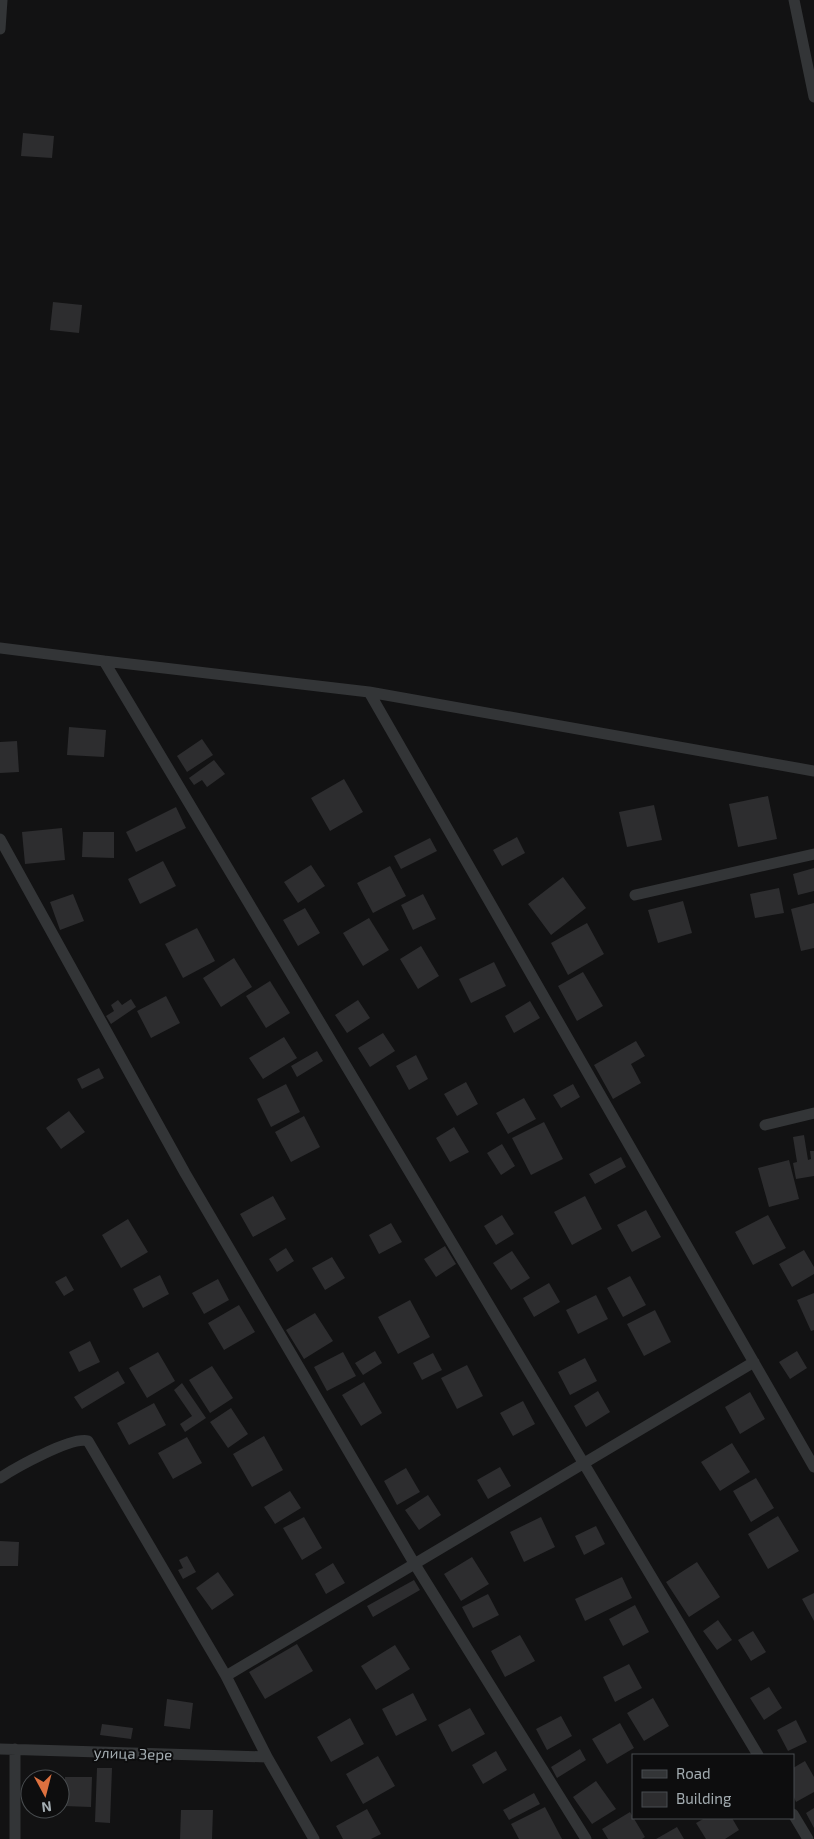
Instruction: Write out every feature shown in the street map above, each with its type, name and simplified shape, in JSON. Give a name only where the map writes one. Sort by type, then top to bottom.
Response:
[{"type":"street","points":[[0,29],[2,0]]},
{"type":"street","points":[[794,0],[814,97]]},
{"type":"street","points":[[0,648],[369,692],[814,771]]},
{"type":"street","points":[[104,661],[757,1754]]},
{"type":"street","points":[[369,692],[814,1467]]},
{"type":"street","points":[[0,839],[186,1173],[414,1562],[586,1839]]},
{"type":"street","points":[[635,895],[814,854]]},
{"type":"street","points":[[765,1125],[814,1113]]},
{"type":"street","points":[[226,1676],[582,1462],[754,1362]]},
{"type":"street","points":[[0,1478],[40,1456],[74,1441],[82,1439],[88,1441],[226,1676],[267,1757],[314,1839]]},
{"type":"street","name":"улица Зере","points":[[0,1749],[267,1757]]},
{"type":"street","points":[[15,1749],[15,1839]]},
{"type":"street","points":[[794,1816],[808,1839]]},
{"type":"building","points":[[23,133],[54,136],[52,158],[21,156]]},
{"type":"building","points":[[53,302],[82,305],[79,333],[50,330]]},
{"type":"building","points":[[69,727],[106,730],[104,757],[67,755]]},
{"type":"building","points":[[202,739],[213,755],[187,772],[177,756]]},
{"type":"building","points":[[17,741],[19,772],[0,773],[0,742]]},
{"type":"building","points":[[214,760],[225,774],[207,787],[202,780],[194,785],[189,778]]},
{"type":"building","points":[[344,779],[363,812],[330,831],[311,798]]},
{"type":"building","points":[[768,796],[777,839],[738,847],[729,804]]},
{"type":"building","points":[[654,805],[662,840],[627,847],[619,812]]},
{"type":"building","points":[[176,807],[186,828],[136,852],[126,832]]},
{"type":"building","points":[[62,828],[65,860],[25,864],[22,832]]},
{"type":"building","points":[[83,832],[114,832],[114,858],[82,857]]},
{"type":"building","points":[[517,837],[525,853],[502,866],[493,850]]},
{"type":"building","points":[[430,838],[437,851],[401,869],[394,856]]},
{"type":"building","points":[[163,861],[176,886],[140,904],[128,879]]},
{"type":"building","points":[[311,865],[325,886],[298,903],[284,882]]},
{"type":"building","points":[[390,866],[406,896],[373,913],[357,883]]},
{"type":"building","points":[[814,868],[814,891],[798,895],[793,874]]},
{"type":"building","points":[[563,877],[586,908],[551,935],[528,904]]},
{"type":"building","points":[[779,888],[784,913],[755,918],[750,894]]},
{"type":"building","points":[[73,894],[84,921],[60,930],[50,902]]},
{"type":"building","points":[[423,894],[436,919],[413,930],[401,905]]},
{"type":"building","points":[[683,901],[692,933],[658,943],[648,910]]},
{"type":"building","points":[[814,903],[814,948],[801,951],[791,909]]},
{"type":"building","points":[[305,908],[320,933],[298,946],[283,920]]},
{"type":"building","points":[[369,918],[389,950],[363,966],[343,933]]},
{"type":"building","points":[[587,923],[604,954],[568,975],[551,943]]},
{"type":"building","points":[[197,928],[215,961],[183,978],[165,944]]},
{"type":"building","points":[[421,946],[439,976],[418,989],[400,959]]},
{"type":"building","points":[[234,958],[252,987],[221,1007],[203,978]]},
{"type":"building","points":[[494,962],[506,986],[471,1003],[459,979]]},
{"type":"building","points":[[583,972],[603,1006],[577,1021],[558,986]]},
{"type":"building","points":[[270,981],[290,1013],[266,1028],[246,996]]},
{"type":"building","points":[[166,996],[180,1023],[151,1038],[137,1011]]},
{"type":"building","points":[[131,999],[136,1007],[111,1024],[106,1016],[114,1011],[111,1005],[118,1000],[122,1005]]},
{"type":"building","points":[[358,1000],[370,1018],[347,1033],[335,1015]]},
{"type":"building","points":[[530,1001],[540,1018],[514,1033],[505,1016]]},
{"type":"building","points":[[383,1033],[395,1051],[370,1067],[358,1048]]},
{"type":"building","points":[[284,1037],[297,1058],[263,1079],[249,1058]]},
{"type":"building","points":[[636,1041],[645,1056],[631,1064],[641,1083],[613,1099],[594,1065]]},
{"type":"building","points":[[317,1051],[323,1061],[297,1077],[291,1066]]},
{"type":"building","points":[[416,1055],[428,1079],[409,1090],[396,1066]]},
{"type":"building","points":[[99,1068],[104,1078],[82,1089],[77,1079]]},
{"type":"building","points":[[466,1082],[478,1104],[457,1116],[444,1094]]},
{"type":"building","points":[[286,1084],[300,1112],[271,1127],[257,1099]]},
{"type":"building","points":[[573,1084],[580,1097],[561,1108],[553,1095]]},
{"type":"building","points":[[524,1098],[536,1119],[508,1134],[496,1113]]},
{"type":"building","points":[[69,1111],[85,1132],[61,1149],[46,1128]]},
{"type":"building","points":[[304,1116],[320,1147],[291,1162],[275,1132]]},
{"type":"building","points":[[544,1122],[563,1159],[531,1175],[512,1138]]},
{"type":"building","points":[[454,1127],[469,1152],[450,1162],[436,1138]]},
{"type":"building","points":[[804,1135],[808,1160],[811,1159],[810,1151],[814,1151],[814,1176],[796,1179],[793,1163],[797,1162],[793,1137]]},
{"type":"building","points":[[502,1144],[515,1166],[501,1175],[487,1153]]},
{"type":"building","points":[[621,1157],[626,1167],[595,1184],[589,1174]]},
{"type":"building","points":[[789,1160],[799,1199],[769,1207],[758,1168]]},
{"type":"building","points":[[273,1196],[286,1219],[253,1237],[240,1214]]},
{"type":"building","points":[[585,1196],[602,1229],[572,1245],[554,1212]]},
{"type":"building","points":[[646,1210],[661,1237],[632,1252],[617,1225]]},
{"type":"building","points":[[502,1215],[514,1234],[496,1245],[484,1226]]},
{"type":"building","points":[[768,1215],[786,1248],[753,1265],[735,1232]]},
{"type":"building","points":[[128,1219],[148,1252],[121,1268],[102,1235]]},
{"type":"building","points":[[391,1223],[402,1242],[379,1254],[369,1235]]},
{"type":"building","points":[[445,1246],[456,1264],[436,1277],[424,1259]]},
{"type":"building","points":[[286,1248],[294,1261],[277,1272],[269,1259]]},
{"type":"building","points":[[804,1250],[814,1267],[814,1274],[792,1287],[779,1264]]},
{"type":"building","points":[[512,1251],[530,1278],[511,1290],[493,1263]]},
{"type":"building","points":[[332,1257],[345,1278],[325,1290],[312,1268]]},
{"type":"building","points":[[160,1275],[169,1294],[143,1308],[133,1289]]},
{"type":"building","points":[[66,1276],[74,1290],[64,1296],[55,1282]]},
{"type":"building","points":[[630,1276],[646,1305],[623,1317],[607,1288]]},
{"type":"building","points":[[218,1279],[229,1300],[204,1314],[192,1293]]},
{"type":"building","points":[[549,1283],[560,1302],[534,1317],[523,1298]]},
{"type":"building","points":[[814,1293],[814,1330],[811,1331],[797,1300]]},
{"type":"building","points":[[596,1295],[608,1319],[578,1334],[566,1310]]},
{"type":"building","points":[[410,1300],[430,1337],[398,1354],[378,1317]]},
{"type":"building","points":[[239,1305],[255,1332],[224,1350],[208,1323]]},
{"type":"building","points":[[655,1310],[671,1342],[644,1356],[627,1324]]},
{"type":"building","points":[[315,1313],[333,1341],[304,1359],[286,1330]]},
{"type":"building","points":[[90,1341],[100,1362],[79,1372],[69,1352]]},
{"type":"building","points":[[375,1351],[382,1363],[363,1375],[355,1363]]},
{"type":"building","points":[[797,1351],[807,1368],[790,1379],[779,1362]]},
{"type":"building","points":[[158,1352],[175,1381],[147,1398],[129,1368]]},
{"type":"building","points":[[343,1352],[356,1376],[327,1391],[314,1367]]},
{"type":"building","points":[[433,1353],[442,1370],[422,1380],[413,1363]]},
{"type":"building","points":[[585,1358],[597,1381],[570,1395],[558,1372]]},
{"type":"building","points":[[467,1365],[483,1396],[457,1409],[441,1378]]},
{"type":"building","points":[[212,1366],[233,1398],[210,1413],[189,1380]]},
{"type":"building","points":[[118,1371],[125,1383],[82,1409],[74,1397]]},
{"type":"building","points":[[364,1382],[382,1413],[361,1426],[342,1395]]},
{"type":"building","points":[[182,1383],[206,1418],[185,1432],[180,1424],[192,1416],[174,1390]]},
{"type":"building","points":[[598,1391],[610,1412],[586,1427],[574,1406]]},
{"type":"building","points":[[750,1392],[765,1419],[740,1434],[725,1407]]},
{"type":"building","points":[[523,1401],[535,1424],[513,1436],[500,1413]]},
{"type":"building","points":[[154,1403],[166,1425],[129,1445],[117,1423]]},
{"type":"building","points":[[231,1408],[248,1434],[228,1448],[210,1422]]},
{"type":"building","points":[[264,1436],[283,1470],[252,1487],[233,1454]]},
{"type":"building","points":[[187,1437],[202,1463],[173,1479],[158,1453]]},
{"type":"building","points":[[732,1443],[750,1472],[720,1491],[701,1462]]},
{"type":"building","points":[[500,1467],[511,1486],[488,1499],[477,1480]]},
{"type":"building","points":[[406,1468],[420,1492],[397,1505],[384,1481]]},
{"type":"building","points":[[756,1478],[774,1508],[751,1522],[733,1491]]},
{"type":"building","points":[[290,1491],[301,1508],[275,1524],[264,1507]]},
{"type":"building","points":[[428,1495],[441,1515],[419,1530],[405,1510]]},
{"type":"building","points":[[778,1516],[799,1551],[768,1569],[748,1534]]},
{"type":"building","points":[[304,1517],[322,1548],[302,1560],[283,1528]]},
{"type":"building","points":[[541,1517],[555,1547],[524,1562],[510,1532]]},
{"type":"building","points":[[596,1526],[605,1544],[584,1555],[575,1536]]},
{"type":"building","points":[[0,1541],[19,1542],[18,1566],[0,1566]]},
{"type":"building","points":[[187,1556],[196,1572],[183,1579],[178,1570],[183,1568],[179,1560]]},
{"type":"building","points":[[472,1557],[489,1584],[461,1601],[444,1574]]},
{"type":"building","points":[[697,1562],[720,1597],[689,1617],[666,1582]]},
{"type":"building","points":[[333,1563],[345,1583],[326,1594],[315,1574]]},
{"type":"building","points":[[218,1572],[234,1595],[212,1610],[196,1588]]},
{"type":"building","points":[[622,1577],[632,1598],[585,1621],[575,1599]]},
{"type":"building","points":[[414,1580],[420,1590],[373,1617],[367,1606]]},
{"type":"building","points":[[814,1593],[814,1621],[802,1599]]},
{"type":"building","points":[[488,1594],[499,1615],[473,1628],[462,1607]]},
{"type":"building","points":[[635,1605],[649,1632],[623,1646],[609,1619]]},
{"type":"building","points":[[718,1620],[732,1640],[717,1650],[703,1631]]},
{"type":"building","points":[[753,1631],[766,1652],[751,1661],[738,1640]]},
{"type":"building","points":[[520,1635],[535,1661],[505,1677],[491,1651]]},
{"type":"building","points":[[297,1644],[313,1671],[265,1699],[249,1672]]},
{"type":"building","points":[[395,1645],[410,1669],[376,1690],[361,1666]]},
{"type":"building","points":[[629,1664],[642,1688],[615,1702],[603,1677]]},
{"type":"building","points":[[769,1687],[782,1708],[764,1720],[750,1698]]},
{"type":"building","points":[[413,1693],[427,1720],[396,1736],[382,1709]]},
{"type":"building","points":[[653,1698],[669,1726],[644,1741],[627,1713]]},
{"type":"building","points":[[167,1699],[193,1703],[190,1729],[164,1726]]},
{"type":"building","points":[[470,1708],[485,1734],[452,1752],[438,1725]]},
{"type":"building","points":[[561,1716],[572,1736],[547,1750],[536,1729]]},
{"type":"building","points":[[350,1718],[364,1744],[331,1762],[317,1737]]},
{"type":"building","points":[[796,1720],[807,1742],[788,1751],[777,1730]]},
{"type":"building","points":[[620,1723],[634,1748],[607,1764],[592,1739]]},
{"type":"building","points":[[102,1724],[133,1728],[131,1739],[100,1735]]},
{"type":"building","points":[[580,1749],[586,1760],[557,1778],[551,1767]]},
{"type":"building","points":[[496,1751],[507,1770],[483,1784],[472,1765]]},
{"type":"building","points":[[378,1756],[395,1786],[363,1804],[346,1774]]},
{"type":"building","points":[[805,1761],[814,1777],[814,1792],[796,1802],[794,1797],[794,1767]]},
{"type":"building","points":[[97,1768],[112,1768],[110,1823],[95,1822]]},
{"type":"building","points":[[70,1777],[92,1777],[91,1807],[70,1806]]},
{"type":"building","points":[[596,1781],[616,1809],[592,1824],[573,1797]]},
{"type":"building","points":[[534,1793],[540,1804],[509,1820],[503,1810]]},
{"type":"building","points":[[545,1807],[562,1839],[519,1839],[511,1824]]},
{"type":"building","points":[[814,1808],[814,1828],[806,1813]]},
{"type":"building","points":[[367,1809],[381,1834],[371,1839],[343,1839],[336,1826]]},
{"type":"building","points":[[181,1810],[213,1810],[212,1839],[180,1839]]},
{"type":"building","points":[[630,1812],[632,1819],[634,1819],[645,1837],[642,1839],[608,1839],[602,1829]]},
{"type":"building","points":[[703,1819],[733,1819],[739,1830],[725,1839],[706,1839],[696,1823]]},
{"type":"building","points":[[677,1827],[684,1839],[656,1839]]}]
